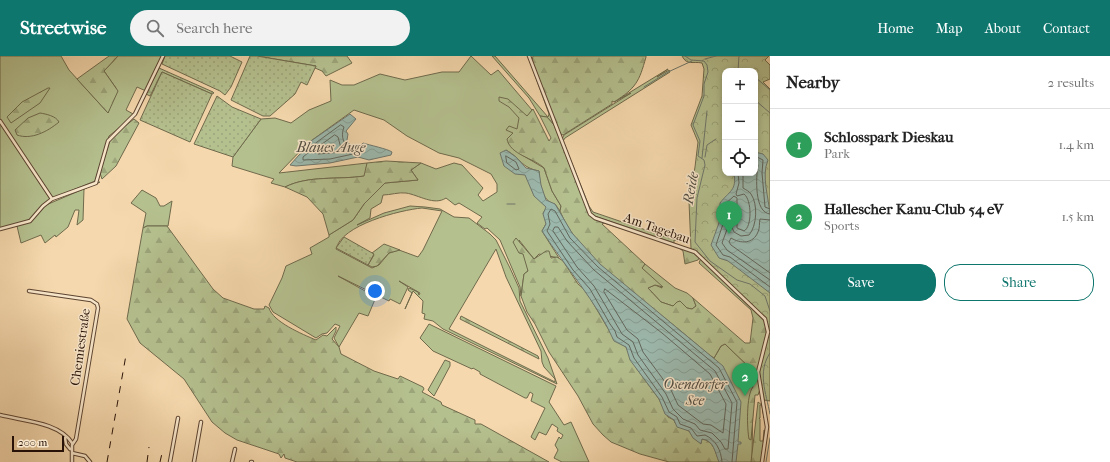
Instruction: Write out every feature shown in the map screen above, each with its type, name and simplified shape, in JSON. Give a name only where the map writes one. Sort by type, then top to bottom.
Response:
[{"type":"street","points":[[0,229],[30,221],[42,206],[52,199],[96,183],[108,141],[135,114],[163,56]]},
{"type":"street","name":"Am Tagebau","points":[[529,56],[590,214],[595,218],[695,252],[765,319],[768,332],[758,372],[767,427],[762,462]]},
{"type":"street","points":[[0,121],[52,199]]},
{"type":"street","name":"Chemiestraße","points":[[29,291],[91,300],[97,304],[96,321],[76,437],[70,443]]},
{"type":"street","points":[[0,415],[51,427],[63,435],[70,443],[72,462]]},
{"type":"street","points":[[170,462],[178,418]]},
{"type":"street","points":[[194,462],[201,422]]},
{"type":"street","points":[[232,462],[235,449]]},
{"type":"street","points":[[72,452],[85,456],[90,462]]},
{"type":"green space","points":[[0,56],[61,56],[69,70],[108,113],[116,88],[104,71],[118,56],[162,56],[146,91],[137,87],[126,110],[135,115],[109,136],[95,181],[53,198],[0,120]]},
{"type":"green space","points":[[109,56],[118,56],[104,71],[118,91],[108,113],[77,79]]},
{"type":"green space","points":[[165,56],[230,56],[242,62],[231,87],[225,95],[220,91],[162,64]]},
{"type":"green space","points":[[250,56],[316,66],[307,85],[301,82],[295,94],[270,116],[263,116],[231,100]]},
{"type":"green space","points":[[257,56],[347,56],[352,63],[326,76],[322,71],[315,68],[316,66]]},
{"type":"green space","points":[[471,56],[491,75],[498,70],[532,110],[508,143],[522,155],[544,168],[552,191],[561,206],[560,211],[555,204],[550,202],[544,195],[539,171],[524,165],[506,150],[513,172],[527,175],[533,193],[547,208],[543,213],[547,222],[542,231],[559,258],[539,254],[534,259],[519,240],[528,271],[524,274],[521,296],[520,287],[500,240],[487,228],[485,229],[477,223],[482,217],[459,203],[455,205],[446,198],[437,201],[406,193],[383,195],[381,203],[371,209],[370,218],[357,225],[384,213],[410,206],[425,207],[440,209],[454,217],[469,218],[490,234],[496,240],[519,288],[520,301],[548,358],[557,384],[443,329],[433,321],[424,319],[425,314],[422,313],[423,301],[413,291],[405,309],[412,293],[408,290],[409,288],[418,292],[419,295],[420,293],[399,281],[408,287],[400,304],[390,299],[389,301],[338,276],[376,297],[368,316],[359,313],[339,347],[334,338],[340,326],[335,324],[327,333],[316,338],[273,312],[269,305],[286,266],[312,254],[310,248],[353,220],[364,204],[385,183],[418,180],[411,170],[421,163],[436,169],[454,163],[462,165],[483,188],[478,195],[483,201],[497,192],[497,184],[491,174],[459,158],[439,153],[407,136],[384,120],[354,110],[308,143],[279,173],[367,163],[365,176],[314,179],[294,183],[285,187],[271,183],[274,179],[232,166],[233,157],[261,119],[275,118],[291,123],[309,110],[331,101],[330,80],[342,85],[354,85],[380,74],[405,80],[442,72],[459,72]],"holes":[[[422,208],[442,211],[418,257],[399,250],[389,253],[379,265],[372,268],[336,249],[340,240],[360,226],[386,216]],[[496,249],[506,277],[541,351],[544,367],[555,379],[555,382],[449,329]]]},
{"type":"green space","points":[[492,56],[495,56],[548,117],[549,114],[528,56],[554,125],[547,117],[540,116],[529,98]]},
{"type":"green space","points":[[533,56],[646,57],[639,79],[627,93],[614,102],[612,101],[612,104],[563,135],[559,133],[532,60]]},
{"type":"green space","points":[[682,56],[769,56],[765,60],[770,65],[770,79],[763,82],[770,89],[770,401],[764,400],[759,372],[769,332],[763,315],[698,253],[691,249],[689,202],[698,142],[691,125],[702,96],[704,69],[702,63],[686,61]]},
{"type":"green space","points":[[159,68],[214,93],[212,94],[162,72],[150,96],[146,94]]},
{"type":"green space","points":[[668,69],[657,77],[669,70],[670,72],[565,138],[563,141],[589,206],[593,212],[678,241],[674,240],[674,243],[594,216],[590,212],[562,139],[564,135]]},
{"type":"green space","points":[[162,72],[212,94],[190,142],[140,120]]},
{"type":"green space","points":[[50,88],[40,103],[11,123],[7,117],[22,102]]},
{"type":"green space","points":[[217,96],[232,107],[261,119],[233,157],[194,144]]},
{"type":"green space","points":[[499,97],[508,99],[527,116],[533,109],[549,141],[551,138],[540,116],[547,117],[554,125],[589,214],[639,233],[638,234],[604,223],[602,224],[645,264],[642,268],[663,287],[655,285],[648,288],[661,302],[673,306],[680,301],[687,308],[692,309],[696,306],[693,298],[745,343],[750,343],[753,318],[751,310],[699,263],[701,258],[764,320],[767,331],[758,371],[751,369],[725,344],[721,346],[714,358],[708,354],[610,273],[586,251],[567,225],[560,211],[561,206],[552,191],[544,168],[517,153],[509,144],[507,139],[513,133],[506,130],[509,126],[517,129],[519,118],[509,107],[499,101]]},
{"type":"green space","points":[[40,113],[53,117],[59,122],[49,129],[33,136],[17,135],[15,130],[28,118]]},
{"type":"green space","points":[[134,119],[139,123],[116,166],[102,179],[100,173],[110,140],[116,133]]},
{"type":"green space","points":[[0,123],[50,199],[30,220],[0,229]]},
{"type":"green space","points":[[386,161],[421,163],[411,170],[418,180],[385,183],[364,204],[353,220],[329,235],[323,214],[307,197],[285,187],[294,183],[314,179],[364,176],[367,163]]},
{"type":"green space","points":[[100,182],[84,189],[83,220],[77,225],[79,210],[75,210],[68,227],[56,237],[55,235],[45,243],[41,235],[21,243],[17,226],[30,221],[46,205]]},
{"type":"green space","points":[[142,190],[156,198],[160,206],[164,206],[172,201],[168,226],[147,226],[143,228],[146,213],[131,203]]},
{"type":"green space","points":[[147,226],[167,226],[213,289],[223,298],[254,309],[264,309],[265,306],[269,308],[276,318],[282,323],[316,340],[323,335],[327,336],[336,327],[336,331],[332,339],[339,347],[341,354],[374,371],[398,379],[400,376],[423,387],[424,389],[422,392],[441,402],[442,405],[475,420],[475,424],[481,424],[549,462],[297,462],[285,458],[284,454],[281,458],[279,454],[237,440],[225,433],[212,422],[184,379],[140,343],[127,319],[143,228]]},
{"type":"green space","points":[[344,237],[374,254],[368,265],[336,248]]},
{"type":"green space","points":[[516,238],[534,259],[546,251],[549,251],[551,258],[557,257],[563,261],[578,284],[586,291],[612,333],[613,339],[626,347],[637,369],[659,399],[668,417],[689,431],[696,440],[701,443],[701,439],[705,440],[712,444],[719,462],[669,462],[640,454],[611,442],[593,424],[578,396],[549,352],[535,324],[527,312],[521,296],[524,274],[528,271],[523,254],[519,253],[513,242]]},
{"type":"green space","points":[[384,244],[400,250],[389,253],[377,266],[372,267],[368,265],[374,255],[372,253]]},
{"type":"green space","points":[[675,245],[691,251],[699,258],[698,260],[685,264],[683,251]]},
{"type":"green space","points":[[645,264],[675,288],[687,293],[693,298],[696,306],[692,309],[687,308],[680,301],[673,306],[661,302],[648,288],[655,285],[662,288],[642,268]]},
{"type":"green space","points":[[461,316],[538,356],[539,359],[460,319]]},
{"type":"green space","points":[[429,324],[556,386],[549,402],[564,425],[571,422],[589,462],[562,462],[554,458],[558,450],[555,445],[559,437],[561,439],[563,435],[557,431],[558,428],[552,424],[546,435],[539,432],[535,440],[531,437],[545,408],[531,401],[533,394],[530,392],[527,398],[525,398],[480,374],[480,372],[473,368],[472,369],[433,351],[420,338]]},
{"type":"green space","points":[[725,344],[748,366],[753,384],[752,462],[728,462],[714,358],[721,346]]},
{"type":"green space","points":[[445,360],[450,362],[450,366],[434,396],[428,390]]},
{"type":"green space","points":[[745,366],[757,373],[760,389],[758,395],[755,395],[751,440],[749,439],[748,434],[748,412],[749,397],[753,387]]},
{"type":"green space","points":[[758,402],[762,405],[760,405],[759,418],[760,441],[763,441],[764,430],[766,431],[761,462],[751,462]]},
{"type":"water","name":"Blaues Auge","points":[[350,114],[356,119],[346,131],[348,134],[347,140],[350,145],[361,148],[360,146],[363,143],[390,151],[392,152],[391,155],[369,160],[358,157],[330,163],[296,166],[290,165],[299,155],[312,145],[308,143]]},
{"type":"water","name":"Osendorfer See","points":[[506,150],[516,157],[526,168],[539,171],[541,185],[546,200],[555,204],[572,233],[600,264],[723,366],[741,402],[738,442],[741,442],[741,444],[738,444],[736,462],[719,462],[712,444],[702,439],[701,444],[693,438],[689,431],[677,427],[674,420],[665,414],[659,399],[630,360],[626,347],[614,341],[590,299],[542,231],[546,224],[543,214],[546,207],[534,196],[525,175],[515,174],[504,166],[500,153]]},
{"type":"water","points":[[758,153],[763,154],[768,160],[765,180],[770,215],[770,293],[728,261],[719,258],[711,245],[720,220],[720,203],[732,190],[734,176],[758,176]]},
{"type":"waterway","name":"Reide","points":[[685,56],[691,60],[704,61],[707,65],[708,72],[704,84],[704,96],[693,125],[700,141],[698,156],[704,160],[705,165],[697,198],[695,242],[710,261],[737,280],[750,284],[765,296],[770,311]]},
{"type":"waterway","points":[[705,59],[716,56]]},
{"type":"waterway","points":[[738,68],[739,56]]},
{"type":"waterway","points":[[644,87],[668,72],[692,61]]},
{"type":"waterway","points":[[758,80],[770,90]]},
{"type":"waterway","points":[[758,103],[770,113]]},
{"type":"waterway","points":[[702,158],[707,111]]},
{"type":"waterway","points":[[705,157],[707,145],[716,139]]},
{"type":"waterway","points":[[507,204],[515,204]]},
{"type":"waterway","name":"Reide","points":[[770,353],[766,360],[763,375],[770,414]]},
{"type":"waterway","name":"Reide","points":[[766,462],[770,438]]},
{"type":"railway","points":[[107,462],[126,355]]},
{"type":"railway","points":[[147,462],[149,447]]},
{"type":"railway","points":[[160,462],[163,449]]},
{"type":"place","name":"Schlosspark Dieskau","points":[[729,234]]},
{"type":"place","name":"Hallescher Kanu-Club 54 eV","points":[[745,396]]}]
